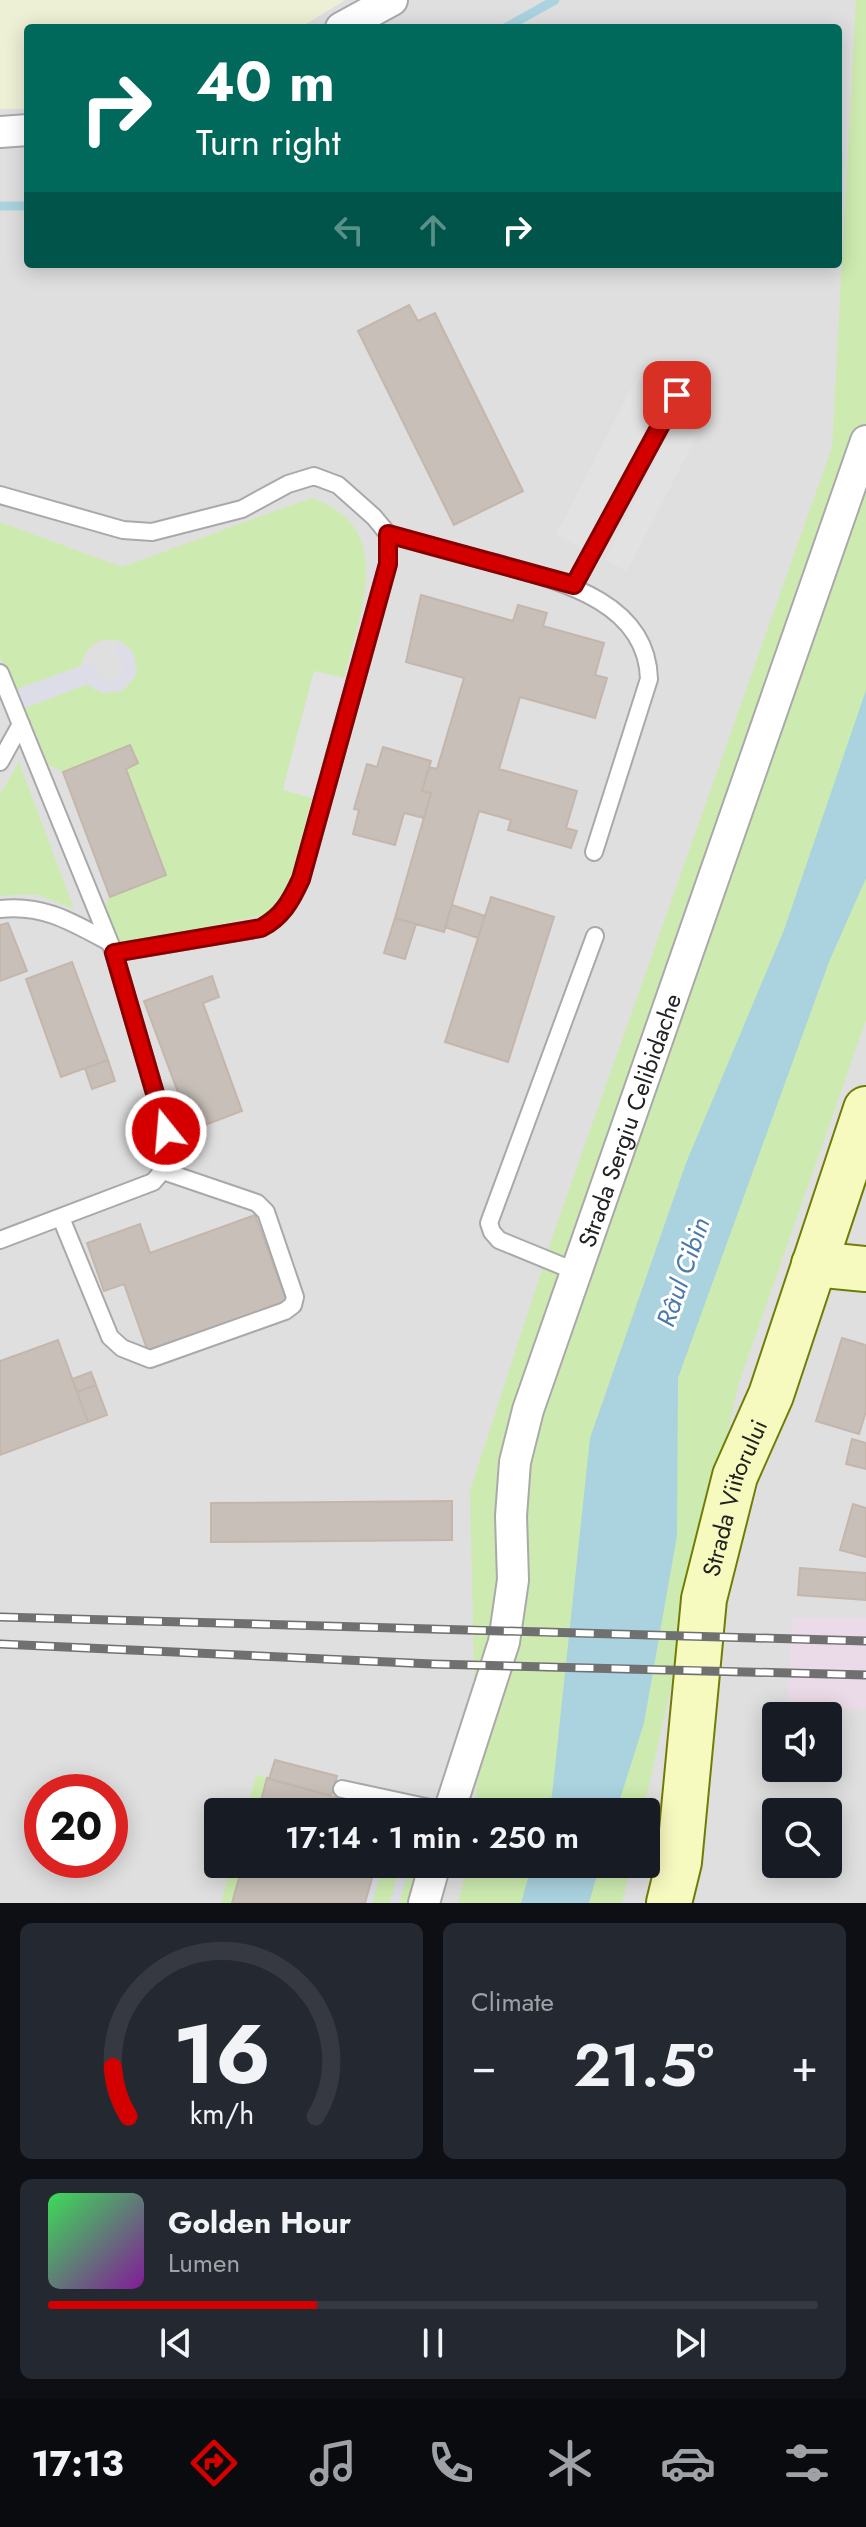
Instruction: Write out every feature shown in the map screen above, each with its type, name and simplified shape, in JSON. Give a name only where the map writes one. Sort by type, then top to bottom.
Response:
[{"type":"street","points":[[348,24],[392,0]]},
{"type":"street","points":[[0,132],[24,130]]},
{"type":"street","name":"Strada Sergiu Celibidache","points":[[454,1798],[504,1642],[513,1580],[511,1516],[515,1462],[528,1410],[866,441]]},
{"type":"street","name":"Strada Viitorului","points":[[669,1903],[681,1846],[704,1599],[735,1476],[771,1395],[866,1109]]},
{"type":"street","points":[[814,1264],[866,1269]]},
{"type":"street","points":[[424,1903],[431,1878]]},
{"type":"lane","points":[[574,585],[677,395]]},
{"type":"lane","points":[[0,495],[123,530],[152,532],[242,509],[288,484],[314,476],[338,485],[388,534],[574,585],[630,626],[649,659],[649,679],[594,852]]},
{"type":"lane","points":[[0,909],[23,906],[41,909],[111,948],[261,928],[276,920],[291,901],[301,879],[388,564],[388,534]]},
{"type":"lane","points":[[0,673],[111,948],[166,1131],[169,1158],[153,1182],[0,1240]]},
{"type":"lane","points":[[0,762],[21,724]]},
{"type":"lane","points":[[577,1272],[499,1240],[489,1223],[595,936]]},
{"type":"lane","points":[[61,1218],[110,1337],[138,1357],[150,1359],[293,1305],[295,1297],[266,1212],[257,1203],[163,1171]]},
{"type":"lane","points":[[342,1789],[384,1798]]},
{"type":"shaded area","points":[[345,0],[866,0],[866,1903],[0,1903],[0,106],[24,108],[24,268],[842,268],[842,24],[306,24]]},
{"type":"shaded area","points":[[639,373],[668,388],[584,549],[556,535]]},
{"type":"shaded area","points":[[687,398],[710,410],[627,571],[605,560]]},
{"type":"shaded area","points":[[119,640],[132,651],[137,667],[135,677],[122,691],[103,693],[87,684],[22,709],[15,690],[81,666],[96,662],[96,671],[102,678],[111,680],[119,677],[124,664],[115,653]]},
{"type":"shaded area","points":[[314,671],[344,678],[312,798],[283,790]]},
{"type":"shaded area","points":[[792,1618],[866,1618],[866,1709],[842,1709],[842,1702],[787,1702]]},
{"type":"shaded area","points":[[372,1878],[379,1878],[372,1903],[365,1903]]},
{"type":"shaded area","points":[[397,1878],[406,1878],[399,1903],[390,1903]]},
{"type":"green space","points":[[0,0],[345,0],[306,24],[24,24],[24,109],[0,109]]},
{"type":"green space","points":[[856,0],[866,0],[866,1020],[738,1386],[646,1798],[477,1798],[470,1491],[555,1229],[832,447]]},
{"type":"green space","points":[[311,498],[338,511],[355,529],[364,551],[366,575],[358,627],[344,678],[314,671],[283,789],[312,798],[290,882],[269,914],[123,944],[115,937],[104,911],[109,898],[166,875],[126,769],[137,762],[130,745],[63,772],[43,762],[22,709],[88,684],[95,690],[113,693],[132,651],[117,641],[101,640],[88,649],[81,666],[15,690],[0,657],[0,522],[122,567]]},
{"type":"green space","points":[[19,762],[74,909],[35,894],[0,896],[0,794]]},
{"type":"green space","points":[[256,1775],[267,1778],[262,1798],[250,1798]]},
{"type":"green space","points":[[227,1878],[239,1878],[232,1903],[221,1903]]},
{"type":"green space","points":[[379,1878],[397,1878],[390,1903],[372,1903]]},
{"type":"green space","points":[[406,1878],[416,1878],[412,1903],[399,1903]]},
{"type":"green space","points":[[464,1878],[628,1878],[622,1903],[458,1903]]},
{"type":"water","name":"Râul Cibin","points":[[866,690],[866,878],[829,962],[678,1378],[677,1536],[644,1723],[620,1798],[551,1798],[590,1438],[686,1163],[784,930]]},
{"type":"water","points":[[528,1878],[596,1878],[589,1903],[521,1903]]},
{"type":"building","points":[[409,305],[418,321],[435,313],[523,491],[454,525],[358,331]]},
{"type":"building","points":[[421,595],[513,621],[518,605],[547,613],[543,626],[604,643],[595,675],[607,678],[595,718],[520,697],[499,769],[577,791],[566,828],[577,831],[571,848],[508,830],[511,820],[479,811],[444,932],[395,918],[431,793],[422,791],[429,767],[437,769],[464,678],[406,662]]},
{"type":"building","points":[[130,745],[138,763],[126,769],[166,875],[110,897],[63,772]]},
{"type":"building","points":[[383,747],[431,761],[422,791],[431,793],[424,818],[404,813],[395,845],[353,834],[359,810],[354,809],[367,764],[377,767]]},
{"type":"building","points":[[491,897],[554,917],[508,1062],[445,1042]]},
{"type":"building","points":[[452,905],[485,916],[478,938],[445,927]]},
{"type":"building","points":[[395,918],[416,924],[405,959],[384,953]]},
{"type":"building","points":[[8,923],[27,971],[0,981],[0,925]]},
{"type":"building","points":[[72,962],[108,1060],[61,1077],[26,979]]},
{"type":"building","points":[[212,976],[219,997],[203,1003],[242,1111],[192,1130],[144,1001]]},
{"type":"building","points":[[108,1060],[115,1081],[92,1089],[85,1068]]},
{"type":"building","points":[[255,1215],[287,1302],[148,1352],[124,1284],[104,1291],[87,1243],[140,1224],[150,1253]]},
{"type":"building","points":[[842,1338],[866,1345],[866,1411],[859,1434],[816,1421]]},
{"type":"building","points":[[58,1340],[88,1422],[0,1455],[0,1361]]},
{"type":"building","points":[[91,1372],[96,1385],[77,1392],[72,1379]]},
{"type":"building","points":[[96,1385],[107,1415],[88,1422],[77,1392]]},
{"type":"building","points":[[852,1439],[866,1443],[866,1469],[846,1464]]},
{"type":"building","points":[[452,1501],[452,1540],[211,1542],[211,1503]]},
{"type":"building","points":[[853,1504],[866,1508],[866,1557],[840,1550]]},
{"type":"building","points":[[800,1568],[866,1573],[866,1600],[798,1595]]},
{"type":"building","points":[[275,1760],[337,1776],[331,1796],[269,1779]]},
{"type":"building","points":[[267,1778],[338,1798],[262,1798]]},
{"type":"building","points":[[239,1878],[372,1878],[365,1903],[232,1903]]},
{"type":"waterway","points":[[512,24],[555,0]]},
{"type":"waterway","points":[[0,206],[24,206]]},
{"type":"railway","points":[[0,1617],[866,1641]]},
{"type":"railway","points":[[0,1644],[432,1664],[866,1675]]},
{"type":"route","points":[[166,1131],[114,953],[261,928],[276,920],[291,901],[301,879],[388,564],[388,534],[574,585],[677,395]]}]
